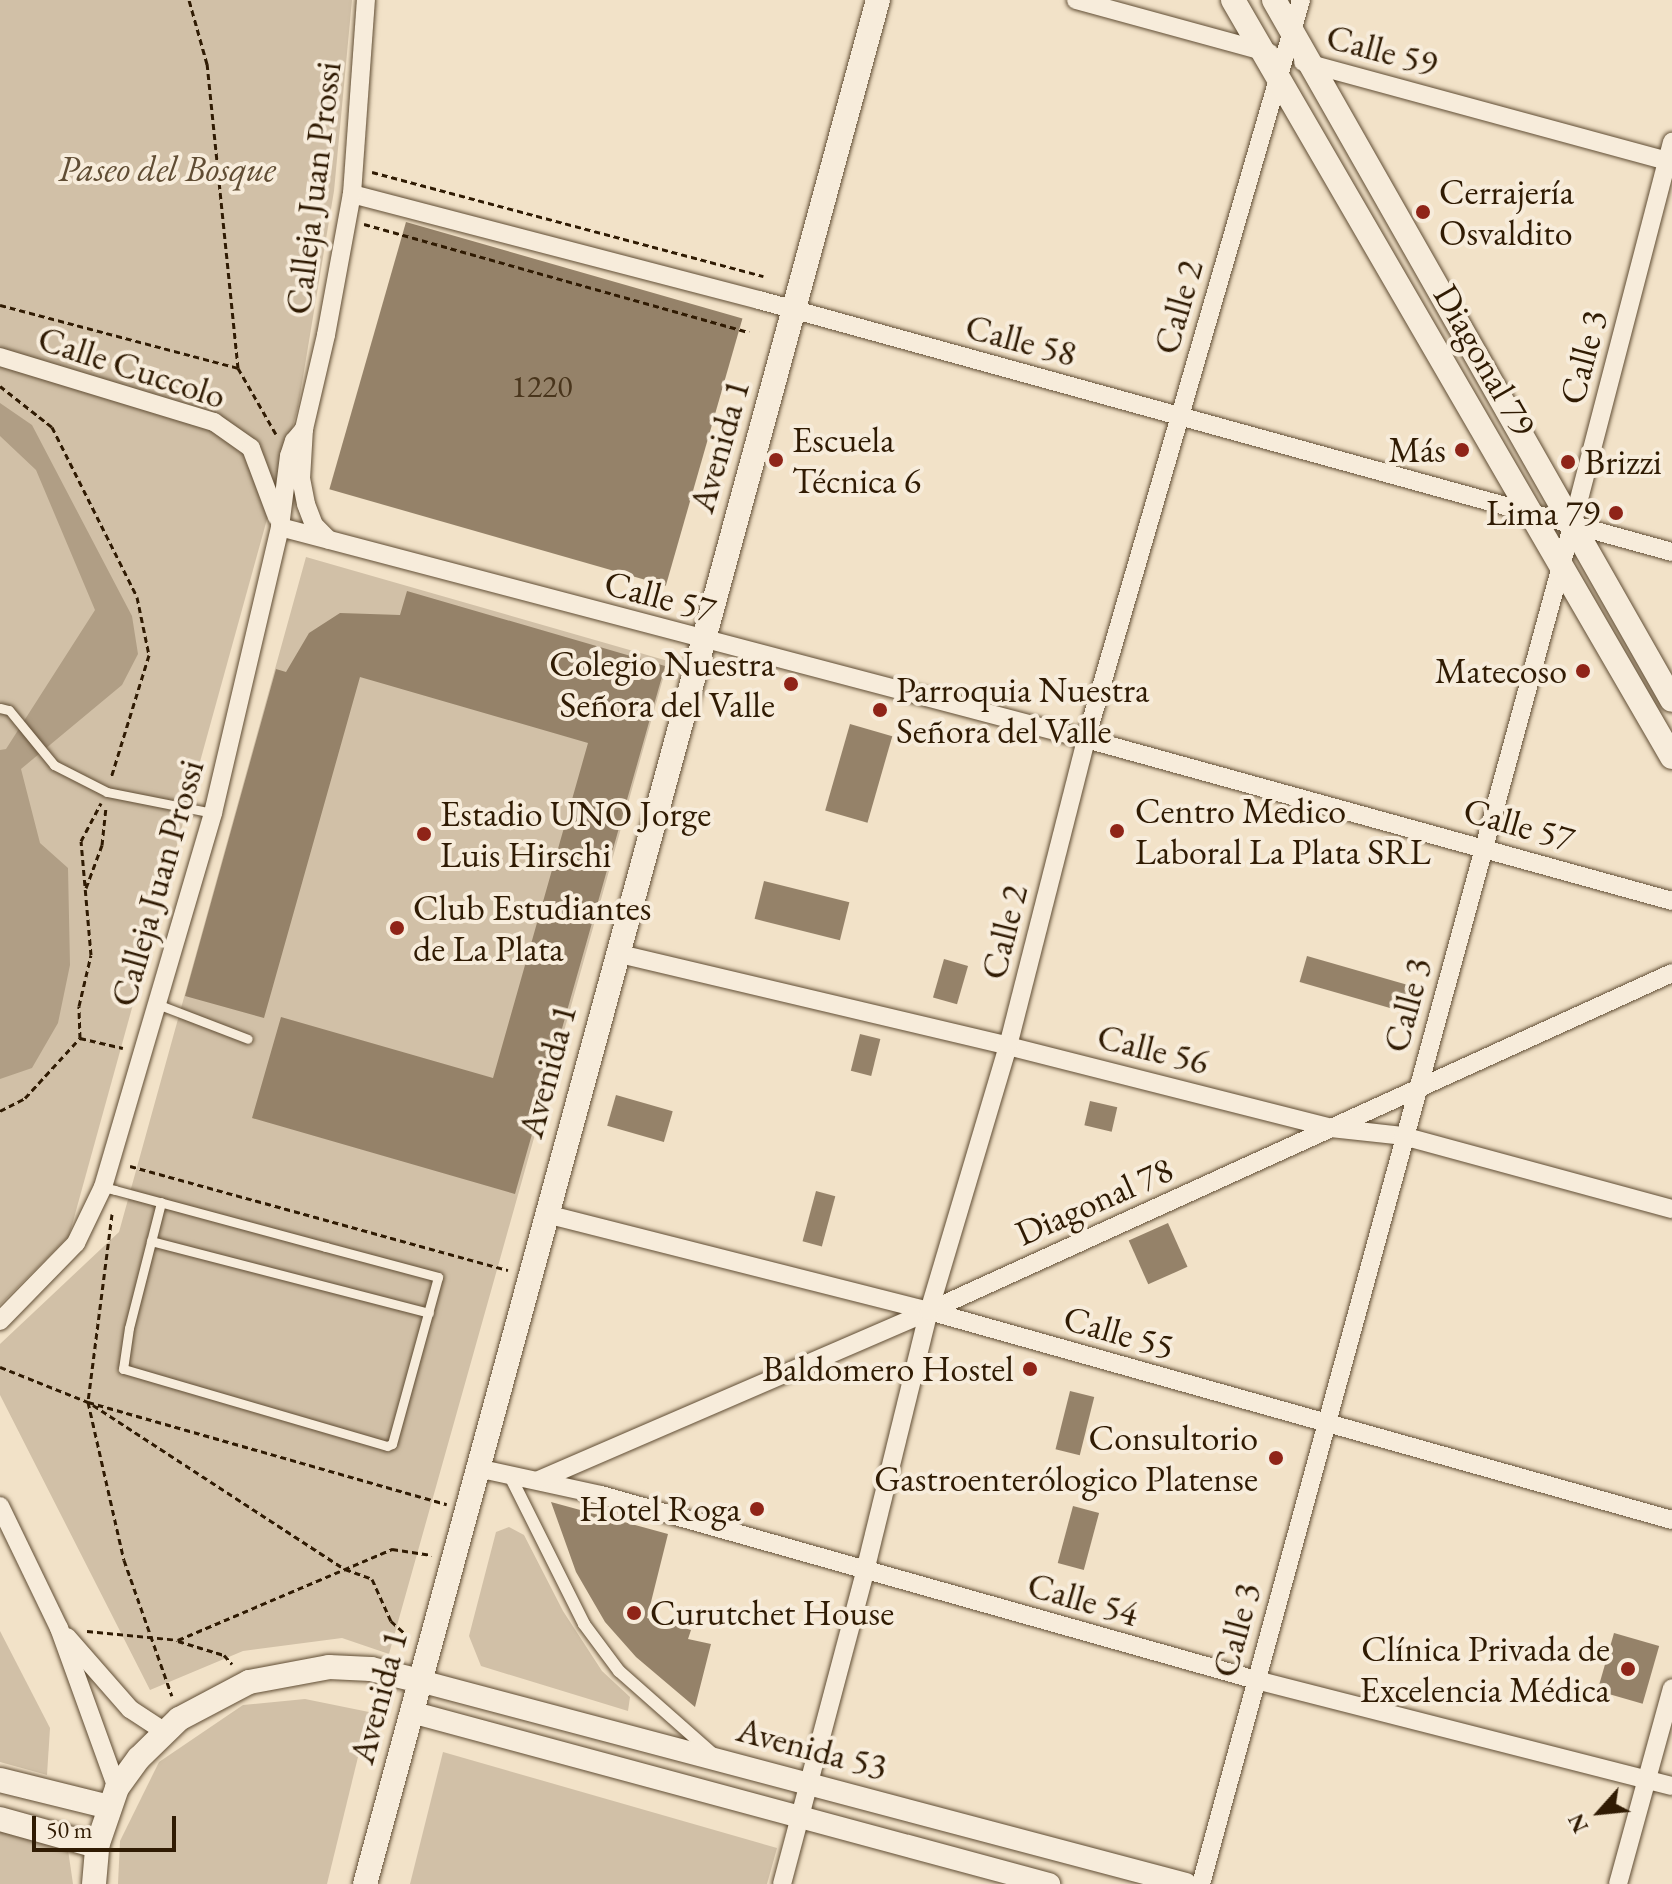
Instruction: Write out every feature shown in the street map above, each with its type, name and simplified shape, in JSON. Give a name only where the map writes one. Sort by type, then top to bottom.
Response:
[{"type":"main road","name":"Avenida 1","points":[[365,1884],[616,953],[878,0]]},
{"type":"main road","name":"Diagonal 79","points":[[1233,0],[1276,62],[1672,757]]},
{"type":"main road","name":"Diagonal 79","points":[[1274,0],[1672,700]]},
{"type":"main road","points":[[94,1884],[97,1846],[113,1798],[139,1758],[172,1726],[249,1682],[329,1667],[371,1669],[420,1681]]},
{"type":"main road","points":[[0,1780],[113,1798]]},
{"type":"main road","points":[[0,1819],[97,1846]]},
{"type":"street","name":"Calleja Juan Prossi","points":[[329,540],[314,525],[306,504],[301,479],[304,429],[352,194],[366,0]]},
{"type":"street","name":"Calle 59","points":[[1076,0],[1276,62],[1311,64],[1670,162]]},
{"type":"street","name":"Calle 2","points":[[782,1884],[865,1571],[929,1311],[1008,1046],[1086,739],[1276,62],[1293,33],[1301,0]]},
{"type":"street","name":"Calle 3","points":[[1201,1884],[1560,560],[1572,526],[1670,162],[1672,142]]},
{"type":"street","name":"Calle 58","points":[[352,194],[793,311],[1672,552]]},
{"type":"street","name":"Calle Cuccolo","points":[[0,357],[214,422],[251,448],[280,527]]},
{"type":"street","name":"Calleja Juan Prossi","points":[[0,1321],[76,1243],[109,1189],[111,1161],[213,813],[280,527],[289,456],[294,441],[304,429]]},
{"type":"street","name":"Calle 57","points":[[280,527],[703,641],[1086,739],[1672,901]]},
{"type":"street","name":"Calle 56","points":[[616,953],[1008,1046],[1331,1128],[1403,1136],[1672,1209]]},
{"type":"street","name":"Diagonal 78","points":[[539,1480],[929,1311],[1672,973]]},
{"type":"street","name":"Calle 55","points":[[546,1214],[929,1311],[1672,1520]]},
{"type":"street","name":"Calle 54","points":[[477,1468],[539,1480],[1256,1680],[1672,1786]]},
{"type":"street","points":[[509,1474],[584,1624],[619,1671],[715,1757]]},
{"type":"street","points":[[0,1506],[59,1628],[113,1798]]},
{"type":"street","points":[[59,1628],[130,1709],[172,1726]]},
{"type":"street","name":"Avenida 53","points":[[420,1681],[1186,1884]]},
{"type":"street","points":[[1618,1884],[1672,1688]]},
{"type":"street","name":"Avenida 53","points":[[411,1712],[1049,1884]]},
{"type":"lane","points":[[4,709],[54,765],[107,792],[213,813]]},
{"type":"lane","points":[[157,1004],[248,1039]]},
{"type":"lane","points":[[109,1189],[161,1202],[438,1277],[395,1440],[387,1446],[123,1369],[122,1360],[161,1202]]},
{"type":"lane","points":[[151,1241],[429,1313]]},
{"type":"path","points":[[189,0],[207,64],[238,368],[289,456]]},
{"type":"path","points":[[355,167],[763,276]]},
{"type":"path","points":[[347,220],[749,332]]},
{"type":"path","points":[[0,305],[238,368]]},
{"type":"path","points":[[0,386],[52,427],[137,597],[149,655],[107,792],[81,841],[91,955],[79,1006],[80,1038],[25,1098],[0,1111]]},
{"type":"path","points":[[84,891],[102,845],[107,792]]},
{"type":"path","points":[[80,1038],[143,1052]]},
{"type":"path","points":[[111,1161],[529,1276]]},
{"type":"path","points":[[109,1189],[88,1402],[124,1560],[153,1638],[172,1726]]},
{"type":"path","points":[[0,1367],[88,1402],[466,1510]]},
{"type":"path","points":[[88,1402],[345,1569],[372,1579],[391,1621],[427,1653]]},
{"type":"path","points":[[178,1640],[392,1549],[453,1558]]},
{"type":"path","points":[[59,1628],[178,1640],[224,1655],[249,1682]]},
{"type":"green space","name":"Paseo del Bosque","points":[[0,0],[352,0],[334,191],[298,407],[69,1236],[0,1305]]},
{"type":"green space","name":"Club Estudiantes de La Plata","points":[[306,557],[668,661],[389,1654],[342,1638],[243,1651],[150,1690],[0,1395],[0,1344],[119,1232]]},
{"type":"green space","points":[[509,1527],[524,1535],[563,1611],[602,1671],[630,1697],[628,1711],[481,1666],[469,1636],[496,1532]]},
{"type":"green space","points":[[0,1631],[50,1728],[47,1775],[0,1762]]},
{"type":"green space","points":[[305,1699],[369,1712],[327,1884],[118,1884],[120,1841],[159,1762],[243,1705]]},
{"type":"green space","points":[[443,1752],[777,1848],[767,1884],[410,1884]]},
{"type":"green space","points":[[0,1826],[67,1843],[73,1884],[0,1884]]},
{"type":"shaded area","points":[[0,403],[32,425],[132,616],[138,654],[122,685],[21,769],[40,843],[68,868],[70,965],[58,1023],[32,1068],[0,1079],[0,750],[6,749],[95,610],[36,470],[0,436]]},
{"type":"building","points":[[406,222],[742,318],[666,586],[329,489]]},
{"type":"building","points":[[407,591],[665,666],[515,1194],[252,1118],[281,1017],[493,1078],[588,743],[360,677],[264,1018],[185,996],[276,669],[286,672],[309,633],[340,613],[400,615]]},
{"type":"building","points":[[850,724],[892,736],[867,823],[825,811]]},
{"type":"building","points":[[764,881],[849,902],[840,940],[755,919]]},
{"type":"building","points":[[1307,956],[1417,987],[1409,1013],[1300,982]]},
{"type":"building","points":[[944,959],[968,966],[957,1004],[933,997]]},
{"type":"building","points":[[860,1034],[880,1039],[871,1076],[851,1071]]},
{"type":"building","points":[[616,1095],[673,1111],[664,1142],[607,1126]]},
{"type":"building","points":[[1090,1101],[1117,1107],[1112,1132],[1084,1125]]},
{"type":"building","points":[[816,1191],[835,1196],[822,1246],[803,1241]]},
{"type":"building","points":[[1168,1223],[1188,1267],[1148,1284],[1129,1240]]},
{"type":"building","points":[[1070,1391],[1094,1397],[1080,1455],[1055,1449]]},
{"type":"building","points":[[551,1502],[668,1534],[647,1618],[691,1630],[688,1639],[711,1644],[695,1707],[636,1657],[605,1622],[576,1572]]},
{"type":"building","points":[[1073,1506],[1099,1513],[1084,1570],[1058,1563]]},
{"type":"building","name":"Clínica Privada de Excelencia Médica","points":[[1614,1633],[1659,1646],[1643,1704],[1597,1691]]},
{"type":"place","name":"Cerrajería Osvaldito","points":[[1423,212]]},
{"type":"place","name":"Más","points":[[1462,450]]},
{"type":"place","name":"Escuela Técnica 6","points":[[776,460]]},
{"type":"place","name":"Brizzi","points":[[1568,462]]},
{"type":"place","name":"Lima 79","points":[[1616,513]]},
{"type":"place","name":"Matecoso","points":[[1583,671]]},
{"type":"place","name":"Colegio Nuestra Señora del Valle","points":[[791,684]]},
{"type":"place","name":"Parroquia Nuestra Señora del Valle","points":[[880,710]]},
{"type":"place","name":"Centro Medico Laboral La Plata SRL","points":[[1117,831]]},
{"type":"place","name":"Estadio UNO Jorge Luis Hirschi","points":[[424,834]]},
{"type":"place","name":"Club Estudiantes de La Plata","points":[[397,928]]},
{"type":"place","name":"Baldomero Hostel","points":[[1030,1369]]},
{"type":"place","name":"Consultorio Gastroenterólogico Platense","points":[[1276,1458]]},
{"type":"place","name":"Hotel Roga","points":[[757,1509]]},
{"type":"place","name":"Curutchet House","points":[[634,1613]]},
{"type":"place","name":"Clínica Privada de Excelencia Médica","points":[[1628,1669]]}]
